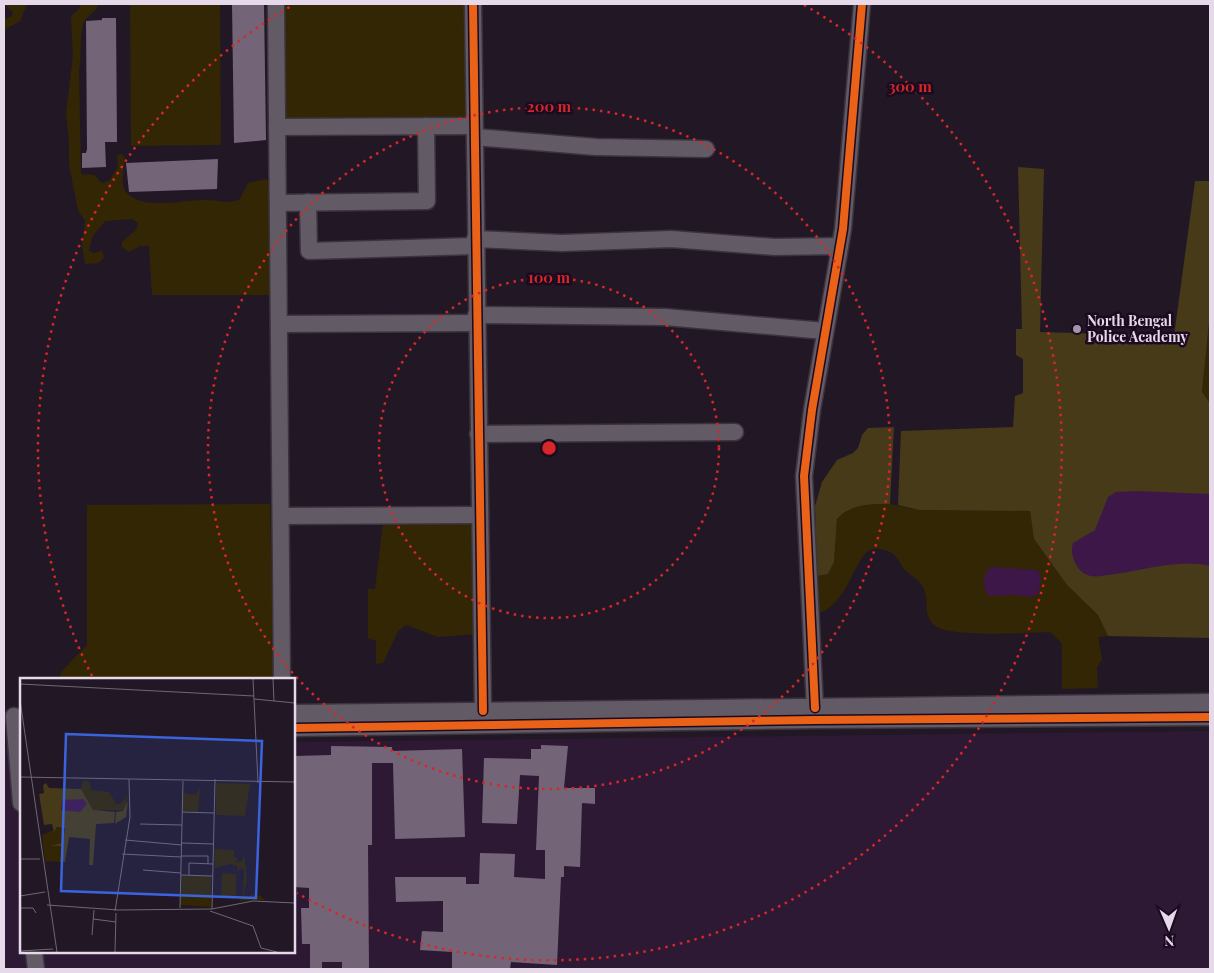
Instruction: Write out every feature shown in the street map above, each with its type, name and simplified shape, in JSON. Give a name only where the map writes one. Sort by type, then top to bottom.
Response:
[{"type":"street","points":[[276,4],[282,678]]},
{"type":"street","points":[[473,4],[482,711]]},
{"type":"street","points":[[815,708],[804,476],[812,410],[840,246],[862,4]]},
{"type":"street","points":[[278,127],[426,126],[588,146],[706,149]]},
{"type":"street","points":[[278,203],[426,201],[426,126]]},
{"type":"street","points":[[308,202],[309,251],[475,243],[562,243],[671,239],[775,247],[840,246]]},
{"type":"street","points":[[279,324],[664,317],[825,331]]},
{"type":"street","points":[[478,434],[735,432]]},
{"type":"street","points":[[281,516],[480,515]]},
{"type":"street","points":[[295,713],[1210,702]]},
{"type":"street","points":[[295,728],[815,720],[1210,717]]},
{"type":"street","points":[[13,723],[20,793]]},
{"type":"street","points":[[34,953],[36,969]]},
{"type":"shaded area","points":[[4,4],[27,4],[20,21],[4,30],[4,19],[12,16],[13,12]]},
{"type":"shaded area","points":[[81,4],[99,4],[82,27],[79,70],[81,174],[94,175],[102,183],[109,181],[118,167],[117,155],[121,154],[125,157],[123,186],[125,190],[136,199],[155,203],[198,200],[232,202],[240,199],[248,183],[266,179],[272,185],[271,295],[152,295],[149,246],[140,246],[129,252],[122,247],[122,242],[136,230],[138,223],[132,219],[105,221],[92,237],[89,251],[94,253],[102,251],[104,258],[98,263],[85,264],[82,246],[85,221],[78,210],[69,165],[66,113],[73,55],[71,16],[79,9]]},
{"type":"shaded area","points":[[130,4],[220,4],[221,145],[131,146]]},
{"type":"shaded area","points":[[282,4],[469,4],[471,121],[285,124]]},
{"type":"shaded area","points":[[1018,167],[1044,169],[1040,332],[1174,336],[1195,181],[1210,181],[1210,313],[1202,392],[1210,403],[1210,638],[1108,636],[1098,615],[1067,585],[1034,539],[1030,511],[919,510],[898,505],[901,431],[1013,427],[1015,396],[1023,393],[1023,359],[1016,355],[1016,329],[1022,329]]},
{"type":"shaded area","points":[[1210,313],[1210,403],[1202,392]]},
{"type":"shaded area","points":[[894,427],[890,504],[868,505],[848,510],[842,514],[837,519],[834,562],[828,574],[817,576],[815,506],[822,482],[837,460],[853,453],[858,448],[862,435],[868,428]]},
{"type":"shaded area","points":[[1116,492],[1210,494],[1210,566],[1185,564],[1158,566],[1097,576],[1086,574],[1078,568],[1072,553],[1073,543],[1095,530],[1108,497]]},
{"type":"shaded area","points":[[270,504],[274,678],[60,678],[61,672],[87,645],[87,505]]},
{"type":"shaded area","points":[[890,504],[919,510],[1030,511],[1034,539],[1067,585],[1098,615],[1108,636],[1098,637],[1102,659],[1097,667],[1098,688],[1062,689],[1062,645],[1050,632],[971,633],[955,632],[934,625],[928,617],[922,586],[903,568],[894,554],[885,550],[873,549],[867,552],[838,599],[830,607],[819,613],[817,576],[828,574],[834,562],[837,519],[855,508],[868,505]]},
{"type":"shaded area","points":[[383,522],[474,522],[476,634],[438,637],[406,625],[398,631],[383,663],[376,664],[376,641],[368,638],[368,589],[375,589]]},
{"type":"shaded area","points":[[991,567],[1037,570],[1041,576],[1039,593],[1032,597],[1013,595],[989,596],[985,589],[984,581],[986,573]]},
{"type":"shaded area","points":[[1210,731],[1210,969],[4,969],[4,746],[20,745],[20,953],[295,953],[295,742]]},
{"type":"building","points":[[232,4],[264,4],[266,140],[234,143]]},
{"type":"building","points":[[102,18],[116,18],[117,142],[105,142],[106,167],[82,168],[82,153],[86,153],[87,149],[86,21],[102,20]]},
{"type":"building","points":[[218,159],[217,189],[129,192],[126,163]]},
{"type":"building","points":[[541,745],[568,746],[564,788],[595,788],[595,804],[582,803],[580,867],[564,866],[564,877],[561,877],[557,965],[511,962],[510,969],[452,968],[452,952],[420,950],[422,931],[443,932],[443,901],[396,902],[395,877],[466,877],[466,884],[479,884],[480,853],[515,854],[514,877],[545,879],[545,850],[536,850],[539,776],[520,775],[517,824],[482,823],[484,758],[531,759],[531,749],[541,749]]},
{"type":"building","points":[[331,746],[392,747],[392,751],[462,749],[465,837],[395,839],[393,763],[372,763],[372,845],[368,845],[369,969],[342,969],[342,962],[322,962],[322,969],[310,969],[310,944],[302,944],[301,908],[309,908],[309,888],[295,887],[295,756],[331,755]]},
{"type":"cycle path","points":[[473,4],[483,711]]},
{"type":"cycle path","points":[[815,708],[804,476],[812,410],[843,229],[862,4]]},
{"type":"cycle path","points":[[295,728],[815,720],[1210,717]]},
{"type":"place","name":"North Bengal Police Academy","points":[[1077,329]]}]
